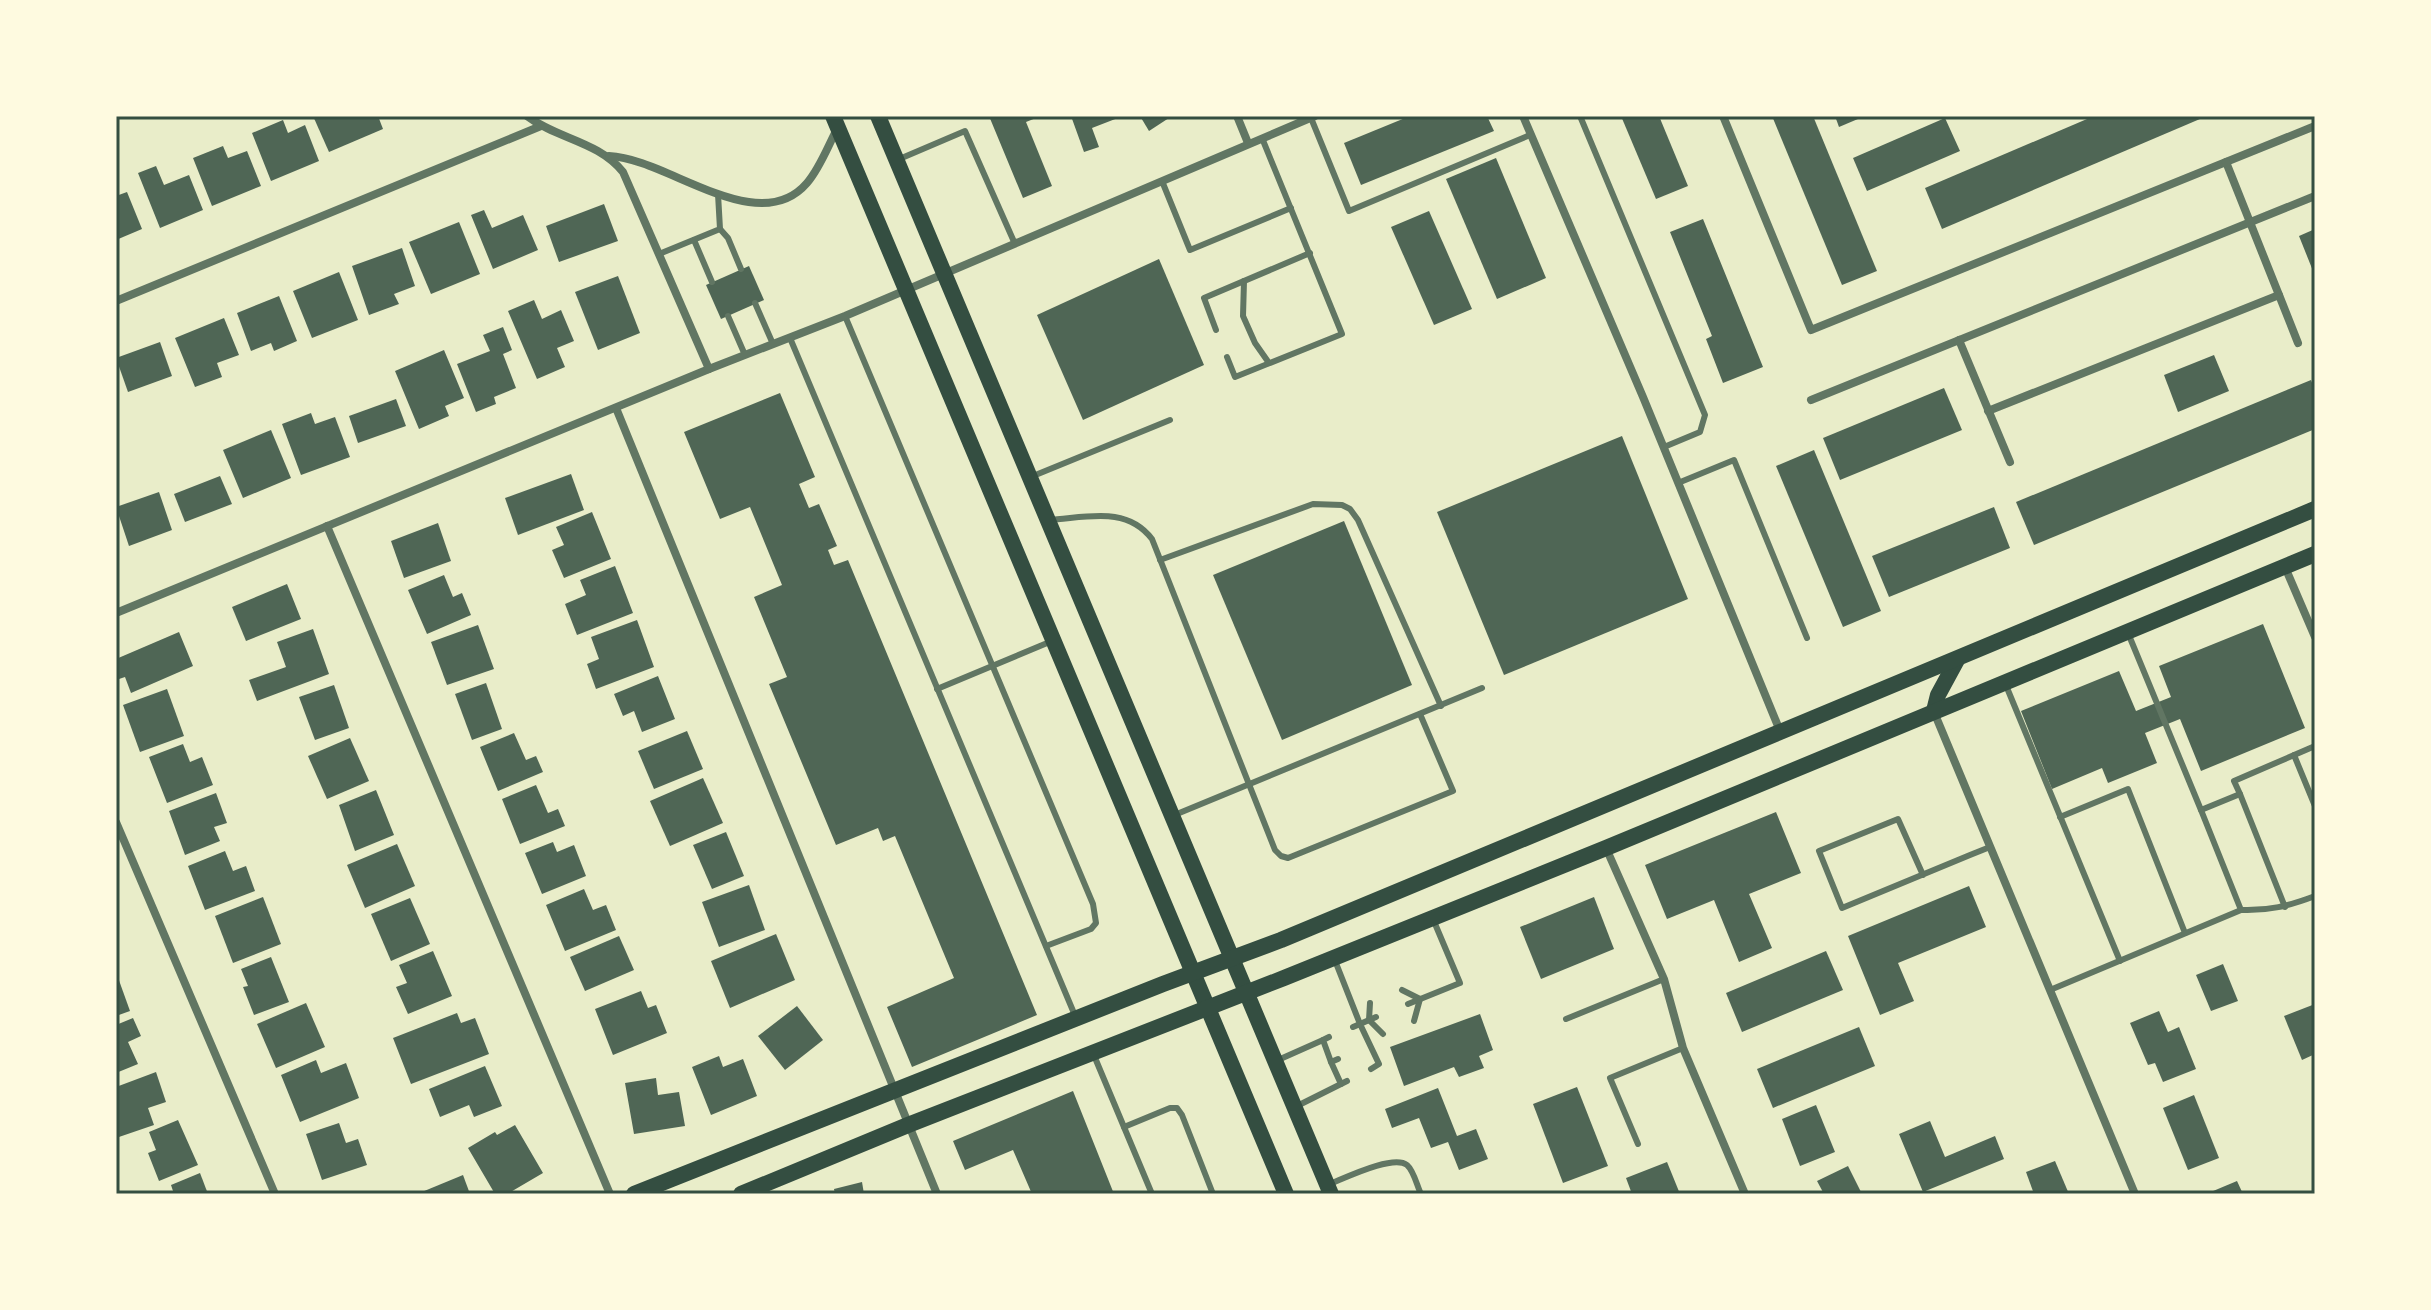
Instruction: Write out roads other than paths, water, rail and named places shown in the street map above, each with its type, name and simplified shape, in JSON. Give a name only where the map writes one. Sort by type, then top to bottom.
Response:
[{"type":"main road","points":[[878,116],[1329,1190]]},
{"type":"main road","points":[[835,122],[1286,1194]]},
{"type":"main road","points":[[634,1194],[1281,940],[2315,509]]},
{"type":"main road","points":[[741,1194],[1606,848],[2315,554]]},
{"type":"main road","points":[[1934,711],[1938,695],[1957,660]]},
{"type":"street","points":[[527,116],[541,126],[589,145],[616,163],[628,182],[709,369]]},
{"type":"street","points":[[1237,116],[1248,143]]},
{"type":"street","points":[[1523,116],[1664,447],[1780,731]]},
{"type":"street","points":[[1723,116],[1811,330],[2315,126]]},
{"type":"street","points":[[116,613],[845,316],[1313,117]]},
{"type":"street","points":[[608,156],[640,161],[718,194],[751,203],[787,198],[811,177],[835,122]]},
{"type":"street","points":[[116,301],[541,126]]},
{"type":"street","points":[[2226,162],[2298,343]]},
{"type":"street","points":[[1811,400],[2315,196]]},
{"type":"street","points":[[1988,411],[2279,295]]},
{"type":"street","points":[[1959,340],[2010,462]]},
{"type":"street","points":[[616,408],[937,1194]]},
{"type":"street","points":[[327,526],[610,1194]]},
{"type":"street","points":[[2285,567],[2315,635]]},
{"type":"street","points":[[1934,711],[2135,1194]]},
{"type":"street","points":[[116,822],[275,1194]]},
{"type":"street","points":[[1606,848],[1664,979],[1683,1048],[1745,1194]]},
{"type":"lane","points":[[1580,116],[1705,415],[1700,432],[1664,447]]},
{"type":"lane","points":[[1313,117],[1349,211],[1530,135]]},
{"type":"lane","points":[[896,160],[965,131],[1015,244]]},
{"type":"lane","points":[[1227,357],[1235,377],[1342,334],[1262,138]]},
{"type":"lane","points":[[1162,181],[1190,250],[1291,208]]},
{"type":"lane","points":[[718,194],[720,229],[728,238],[741,269]]},
{"type":"lane","points":[[659,254],[720,229]]},
{"type":"lane","points":[[694,240],[712,282]]},
{"type":"lane","points":[[1216,330],[1204,298],[1310,253]]},
{"type":"lane","points":[[1244,281],[1243,316],[1255,343],[1269,363]]},
{"type":"lane","points":[[755,303],[773,344]]},
{"type":"lane","points":[[728,316],[745,355]]},
{"type":"lane","points":[[845,316],[1093,904],[1096,923],[1091,929],[1046,946]]},
{"type":"lane","points":[[790,338],[1076,1018]]},
{"type":"lane","points":[[1030,478],[1170,420]]},
{"type":"lane","points":[[1678,483],[1734,460],[1807,638]]},
{"type":"lane","points":[[1160,560],[1313,504],[1342,505],[1350,509],[1358,520],[1441,706]]},
{"type":"lane","points":[[1047,520],[1117,516],[1142,527],[1152,539],[1248,786],[1275,850],[1281,856],[1288,858],[1453,791],[1420,714]]},
{"type":"lane","points":[[2127,631],[2241,910]]},
{"type":"lane","points":[[937,689],[1054,641]]},
{"type":"lane","points":[[2004,682],[2120,961]]},
{"type":"lane","points":[[1172,816],[1482,688]]},
{"type":"lane","points":[[2285,907],[2234,781],[2315,746]]},
{"type":"lane","points":[[2294,755],[2315,806]]},
{"type":"lane","points":[[2060,817],[2128,789],[2185,933]]},
{"type":"lane","points":[[2201,810],[2240,794]]},
{"type":"lane","points":[[1923,875],[1898,819],[1819,851],[1842,908],[1923,875],[1990,847]]},
{"type":"lane","points":[[2050,990],[2241,910],[2268,911],[2315,896]]},
{"type":"lane","points":[[1408,1004],[1460,983],[1433,918]]},
{"type":"lane","points":[[1334,958],[1357,1025],[1379,1064],[1371,1069]]},
{"type":"lane","points":[[1566,1019],[1664,979]]},
{"type":"lane","points":[[1402,990],[1420,999]]},
{"type":"lane","points":[[1414,1021],[1420,999]]},
{"type":"lane","points":[[1370,1003],[1372,1018],[1383,1034]]},
{"type":"lane","points":[[1357,1025],[1372,1018]]},
{"type":"lane","points":[[1276,1061],[1326,1039],[1335,1060],[1344,1083],[1295,1107]]},
{"type":"lane","points":[[1362,1048],[1370,1045]]},
{"type":"lane","points":[[1638,1144],[1610,1078],[1683,1048]]},
{"type":"lane","points":[[1093,1053],[1152,1194]]},
{"type":"lane","points":[[1124,1127],[1177,1108],[1213,1194]]},
{"type":"lane","points":[[1329,1190],[1387,1163],[1399,1161],[1408,1166],[1421,1194]]}]
